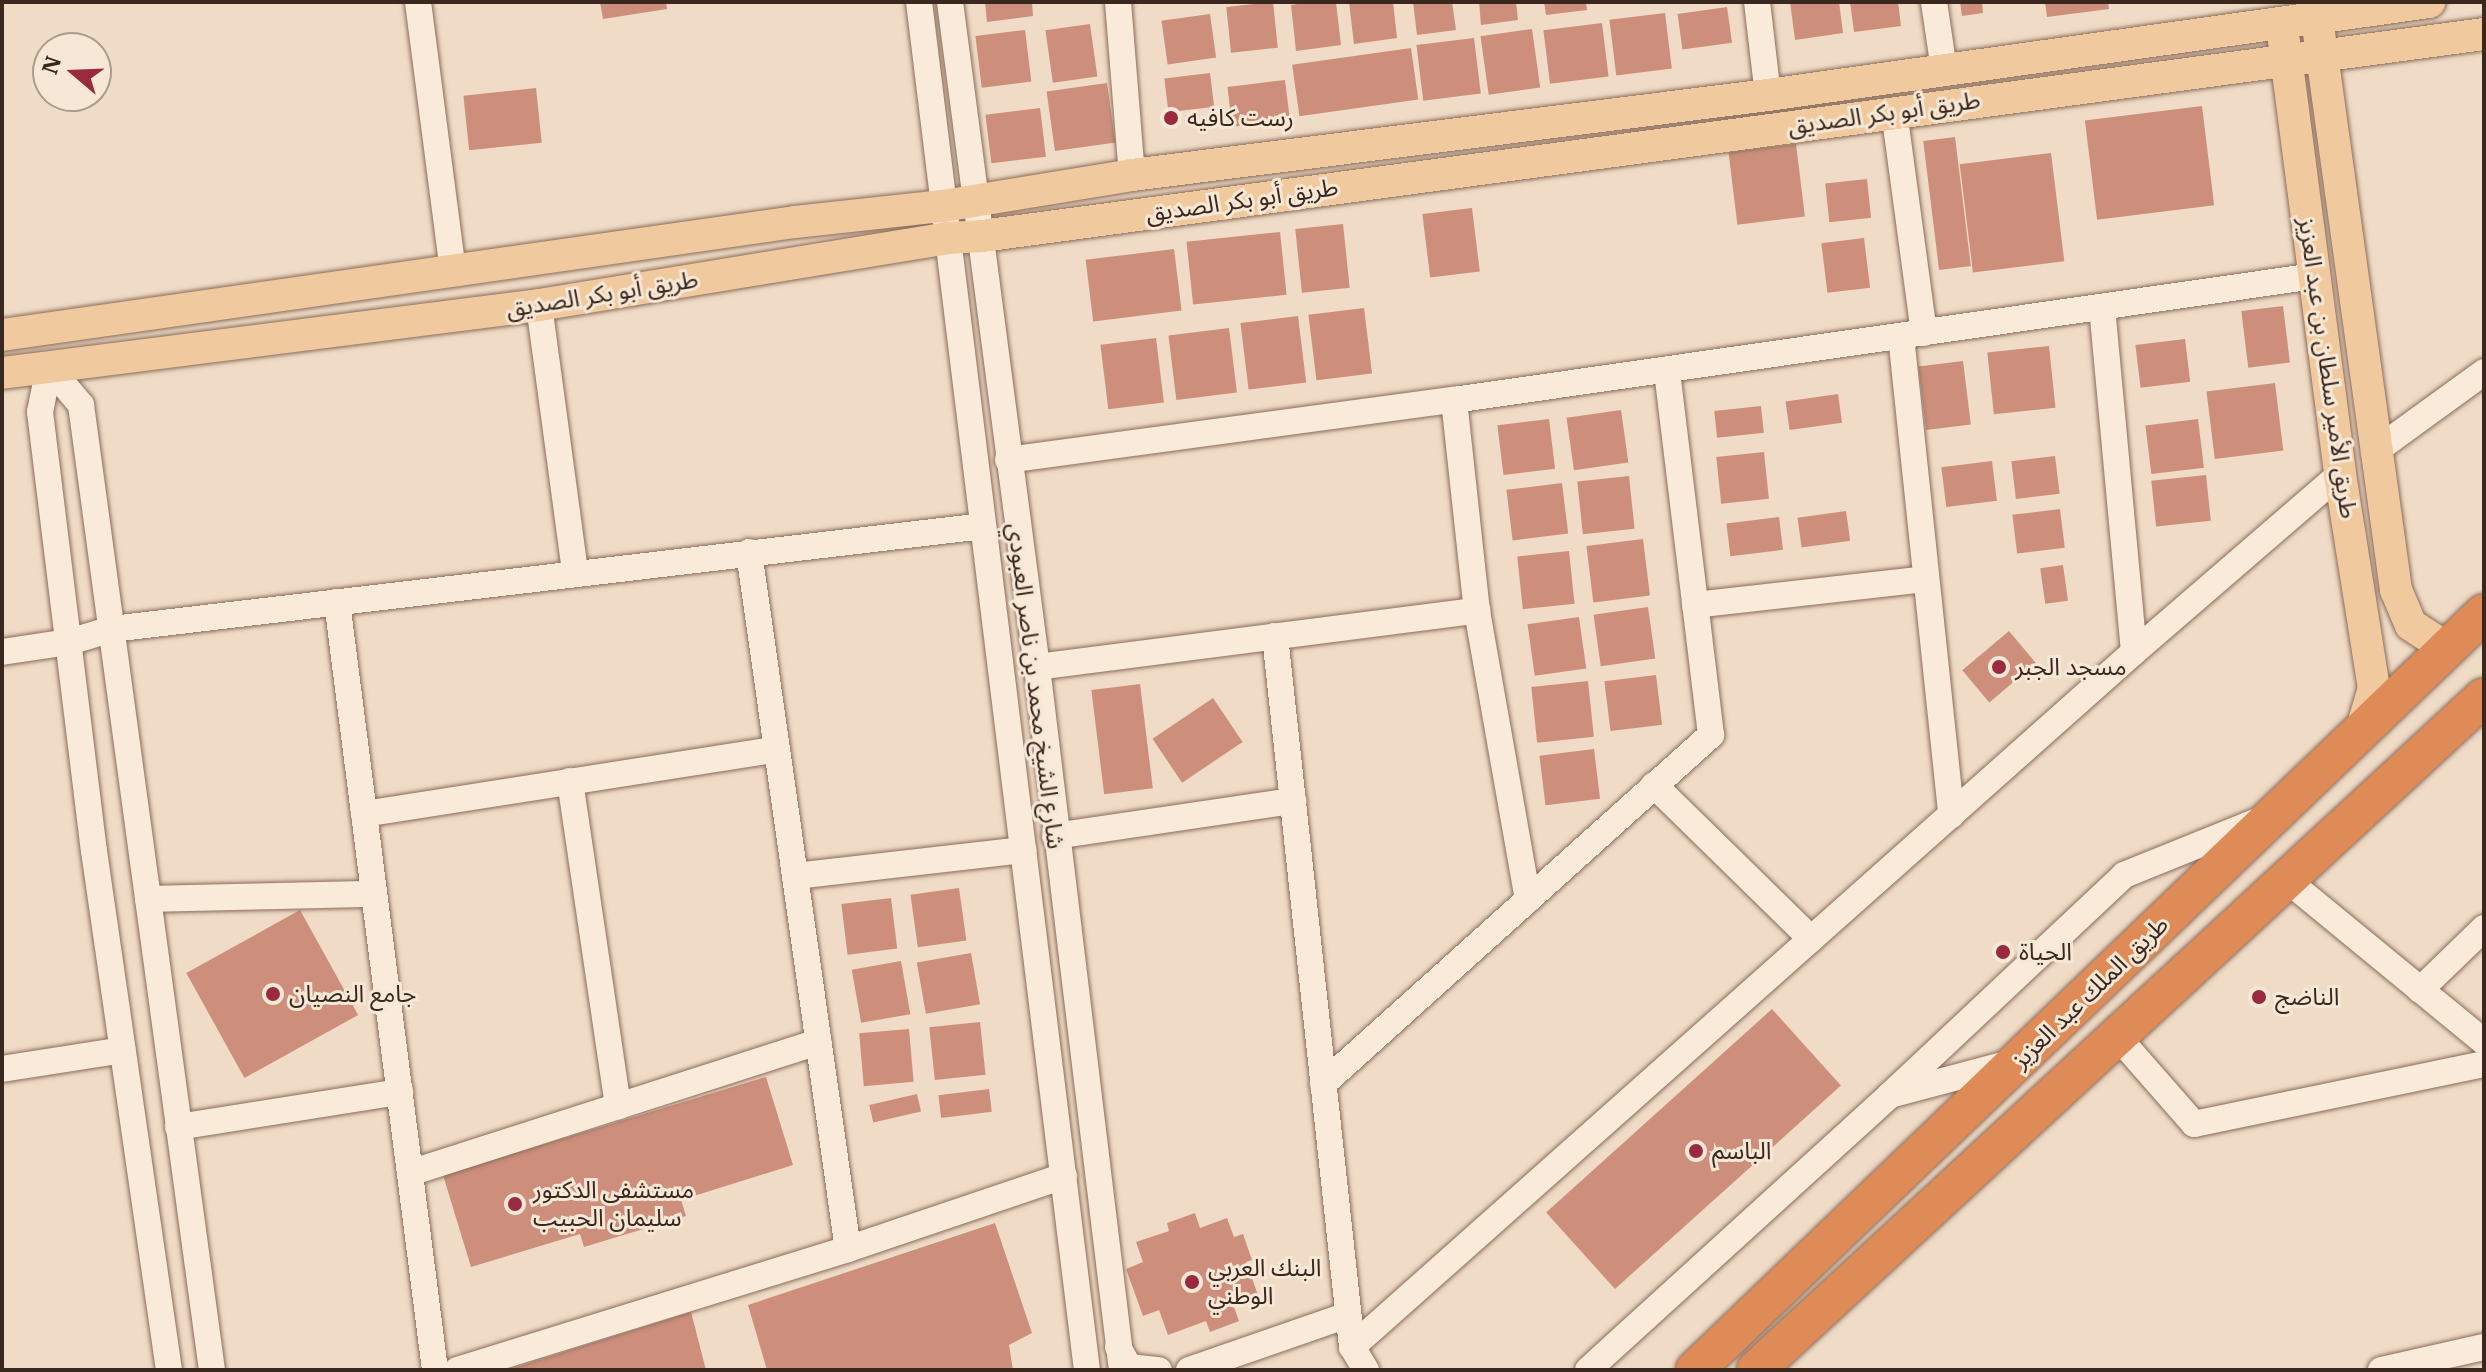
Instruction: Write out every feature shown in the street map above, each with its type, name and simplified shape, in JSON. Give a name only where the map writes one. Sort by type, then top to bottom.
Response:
[{"type":"highway","name":"طريق الملك عبد العزيز","points":[[1695,1370],[2361,732],[2445,647],[2484,613]]},
{"type":"highway","name":"طريق الملك عبد العزيز","points":[[1756,1370],[2484,697]]},
{"type":"main road","name":"طريق أبو بكر الصديق","points":[[2,335],[795,222],[943,206],[1132,175],[1768,95],[1944,70],[2281,12],[2429,2]]},
{"type":"main road","name":"طريق الأمير سلطان بن عبد العزيز","points":[[2317,9],[2320,54],[2374,452],[2396,590],[2411,625],[2445,647]]},
{"type":"main road","name":"طريق الأمير سلطان بن عبد العزيز","points":[[2281,12],[2340,474],[2374,688],[2361,732]]},
{"type":"main road","name":"طريق أبو بكر الصديق","points":[[2,373],[539,305],[946,238],[982,236],[2484,34]]},
{"type":"street","points":[[418,2],[453,270]]},
{"type":"street","name":"شارع الشيخ محمد بن ناصر العبودي","points":[[919,2],[1087,1370]]},
{"type":"street","name":"شارع الشيخ محمد بن ناصر العبودي","points":[[950,2],[1037,667],[1120,1358]]},
{"type":"street","points":[[1118,2],[1132,175]]},
{"type":"street","points":[[1757,2],[1768,95]]},
{"type":"street","points":[[1934,2],[1944,70]]},
{"type":"street","points":[[1894,111],[1912,335],[1926,579],[1951,815]]},
{"type":"street","points":[[1008,460],[1667,370],[2314,276]]},
{"type":"street","points":[[539,305],[575,573]]},
{"type":"street","points":[[2102,307],[2134,652]]},
{"type":"street","points":[[49,367],[81,405],[212,1370]]},
{"type":"street","points":[[49,367],[40,412],[123,1050],[169,1370]]},
{"type":"street","points":[[1323,1084],[1711,735],[1667,370]]},
{"type":"street","points":[[2374,452],[2484,372]]},
{"type":"street","points":[[1454,400],[1477,611],[1528,900]]},
{"type":"street","points":[[1352,1347],[2134,652],[2340,474]]},
{"type":"street","points":[[2,652],[69,642],[112,629],[983,526]]},
{"type":"street","points":[[749,552],[848,1249]]},
{"type":"street","points":[[1695,605],[1926,579]]},
{"type":"street","points":[[337,602],[435,1370]]},
{"type":"street","points":[[1037,667],[1477,611]]},
{"type":"street","points":[[1275,636],[1348,1315],[1352,1347],[1366,1370]]},
{"type":"street","points":[[364,814],[777,749]]},
{"type":"street","points":[[570,781],[618,1106]]},
{"type":"street","points":[[1654,785],[1811,939]]},
{"type":"street","points":[[1055,836],[1293,801]]},
{"type":"street","points":[[1588,1370],[1890,1095],[2124,875],[2276,813]]},
{"type":"street","points":[[795,876],[1024,850]]},
{"type":"street","points":[[2287,880],[2484,1042]]},
{"type":"street","points":[[148,899],[374,894]]},
{"type":"street","points":[[2420,990],[2484,928]]},
{"type":"street","points":[[2117,1036],[2194,1124],[2484,1064]]},
{"type":"street","points":[[410,1173],[819,1042]]},
{"type":"street","points":[[2,1069],[123,1050]]},
{"type":"street","points":[[1890,1095],[2018,1061]]},
{"type":"street","points":[[178,1127],[400,1092]]},
{"type":"street","points":[[457,1370],[848,1249],[1064,1176]]},
{"type":"street","points":[[1189,1370],[1348,1315]]},
{"type":"street","points":[[2381,1370],[2484,1347]]},
{"type":"street","points":[[1120,1358],[1129,1367],[1159,1370]]},
{"type":"building","points":[[600,2],[666,2],[667,9],[603,19]]},
{"type":"building","points":[[985,2],[1032,2],[1033,16],[987,22]]},
{"type":"building","points":[[1273,2],[1278,48],[1231,53],[1226,7]]},
{"type":"building","points":[[1336,2],[1341,45],[1296,51],[1291,5]]},
{"type":"building","points":[[1349,2],[1393,2],[1397,38],[1354,44]]},
{"type":"building","points":[[1413,2],[1452,2],[1456,30],[1417,35]]},
{"type":"building","points":[[1479,2],[1516,2],[1518,20],[1481,25]]},
{"type":"building","points":[[1544,2],[1586,2],[1587,10],[1546,15]]},
{"type":"building","points":[[1790,2],[1839,2],[1843,33],[1795,40]]},
{"type":"building","points":[[1850,2],[1898,2],[1901,26],[1854,32]]},
{"type":"building","points":[[1960,2],[1982,2],[1983,13],[1962,16]]},
{"type":"building","points":[[2045,2],[2108,2],[2109,9],[2047,17]]},
{"type":"building","points":[[1727,7],[1732,43],[1682,50],[1677,14]]},
{"type":"building","points":[[1665,13],[1672,69],[1616,75],[1609,20]]},
{"type":"building","points":[[1210,14],[1216,58],[1168,64],[1161,21]]},
{"type":"building","points":[[1602,23],[1609,77],[1550,84],[1543,30]]},
{"type":"building","points":[[1090,24],[1097,76],[1053,83],[1045,30]]},
{"type":"building","points":[[1532,29],[1540,87],[1489,95],[1481,36]]},
{"type":"building","points":[[1025,30],[1031,82],[982,88],[975,36]]},
{"type":"building","points":[[1474,38],[1481,94],[1423,101],[1416,45]]},
{"type":"building","points":[[1411,48],[1418,99],[1299,116],[1292,65]]},
{"type":"building","points":[[1210,73],[1214,107],[1168,112],[1164,79]]},
{"type":"building","points":[[1285,80],[1290,120],[1232,127],[1227,87]]},
{"type":"building","points":[[1107,83],[1115,142],[1055,151],[1047,91]]},
{"type":"building","points":[[536,88],[542,143],[469,150],[463,96]]},
{"type":"building","points":[[2202,106],[2214,205],[2097,220],[2085,120]]},
{"type":"building","points":[[1040,108],[1046,157],[991,163],[985,115]]},
{"type":"building","points":[[1955,137],[1971,266],[1939,270],[1923,141]]},
{"type":"building","points":[[1796,144],[1805,216],[1737,225],[1729,152]]},
{"type":"building","points":[[2051,153],[2064,261],[1973,272],[1960,164]]},
{"type":"building","points":[[1867,179],[1871,218],[1829,222],[1825,183]]},
{"type":"building","points":[[1472,208],[1480,272],[1430,278],[1422,214]]},
{"type":"building","points":[[1343,224],[1350,288],[1302,293],[1295,229]]},
{"type":"building","points":[[1280,232],[1287,295],[1193,304],[1187,242]]},
{"type":"building","points":[[1864,238],[1870,288],[1827,293],[1821,243]]},
{"type":"building","points":[[1174,249],[1182,311],[1093,321],[1086,260]]},
{"type":"building","points":[[2283,306],[2290,363],[2248,368],[2241,311]]},
{"type":"building","points":[[1364,308],[1372,374],[1316,380],[1308,315]]},
{"type":"building","points":[[1298,316],[1306,383],[1249,390],[1240,323]]},
{"type":"building","points":[[1229,328],[1237,393],[1176,400],[1168,335]]},
{"type":"building","points":[[1156,338],[1164,403],[1108,409],[1100,345]]},
{"type":"building","points":[[2185,339],[2190,382],[2141,388],[2135,345]]},
{"type":"building","points":[[2049,346],[2055,408],[1994,414],[1987,352]]},
{"type":"building","points":[[1963,361],[1971,425],[1926,430],[1918,366]]},
{"type":"building","points":[[2275,383],[2283,450],[2215,459],[2207,391]]},
{"type":"building","points":[[1838,394],[1842,423],[1790,430],[1786,401]]},
{"type":"building","points":[[1761,406],[1764,433],[1717,438],[1714,411]]},
{"type":"building","points":[[1621,410],[1628,462],[1574,470],[1567,418]]},
{"type":"building","points":[[1549,419],[1555,469],[1503,475],[1497,425]]},
{"type":"building","points":[[2198,419],[2204,468],[2151,474],[2145,425]]},
{"type":"building","points":[[1764,452],[1769,499],[1721,504],[1716,457]]},
{"type":"building","points":[[2055,456],[2060,494],[2016,499],[2011,461]]},
{"type":"building","points":[[1992,461],[1997,501],[1946,507],[1941,467]]},
{"type":"building","points":[[2206,475],[2211,521],[2156,526],[2151,481]]},
{"type":"building","points":[[1629,476],[1635,529],[1583,534],[1577,481]]},
{"type":"building","points":[[1562,483],[1568,534],[1513,540],[1506,490]]},
{"type":"building","points":[[2060,509],[2065,548],[2017,554],[2012,515]]},
{"type":"building","points":[[1846,511],[1850,541],[1802,548],[1797,518]]},
{"type":"building","points":[[1779,517],[1783,550],[1730,556],[1726,523]]},
{"type":"building","points":[[1643,539],[1650,596],[1593,603],[1586,546]]},
{"type":"building","points":[[1569,551],[1575,604],[1523,609],[1517,556]]},
{"type":"building","points":[[2063,565],[2068,601],[2045,604],[2040,568]]},
{"type":"building","points":[[1648,607],[1655,658],[1601,666],[1594,615]]},
{"type":"building","points":[[1579,617],[1586,668],[1535,676],[1528,624]]},
{"type":"building","name":"مسجد الجبر","points":[[2009,631],[2036,663],[1989,702],[1962,670]]},
{"type":"building","points":[[1656,675],[1662,725],[1610,731],[1604,681]]},
{"type":"building","points":[[1588,681],[1594,737],[1537,743],[1531,687]]},
{"type":"building","points":[[1140,684],[1153,788],[1104,794],[1091,690]]},
{"type":"building","points":[[1213,698],[1243,742],[1182,783],[1152,739]]},
{"type":"building","points":[[1594,749],[1600,799],[1546,805],[1539,756]]},
{"type":"building","points":[[959,888],[966,940],[918,947],[910,895]]},
{"type":"building","points":[[891,898],[897,949],[848,955],[841,904]]},
{"type":"building","name":"جامع النصيان","points":[[300,910],[358,1015],[244,1078],[186,973]]},
{"type":"building","points":[[971,953],[980,1004],[926,1014],[917,963]]},
{"type":"building","points":[[901,961],[910,1014],[861,1023],[852,970]]},
{"type":"building","name":"الباسم","points":[[1772,1009],[1841,1086],[1615,1289],[1546,1212]]},
{"type":"building","points":[[980,1022],[986,1075],[935,1080],[929,1027]]},
{"type":"building","points":[[909,1029],[914,1082],[864,1086],[859,1033]]},
{"type":"building","points":[[766,1077],[793,1165],[681,1200],[686,1216],[584,1247],[580,1234],[471,1267],[443,1175]]},
{"type":"building","points":[[989,1089],[992,1112],[941,1118],[938,1095]]},
{"type":"building","points":[[917,1094],[921,1112],[873,1123],[869,1105]]},
{"type":"building","name":"البنك العربي الوطني","points":[[1195,1213],[1200,1228],[1227,1218],[1234,1237],[1243,1234],[1252,1260],[1246,1262],[1258,1295],[1233,1304],[1239,1321],[1210,1332],[1206,1321],[1168,1335],[1159,1310],[1143,1316],[1126,1269],[1143,1262],[1136,1242],[1169,1231],[1167,1223]]},
{"type":"building","points":[[995,1223],[1032,1333],[1009,1345],[1013,1370],[767,1370],[748,1305]]},
{"type":"building","points":[[691,1312],[706,1370],[510,1370],[510,1369]]},
{"type":"place","name":"رست كافيه","points":[[1171,118]]},
{"type":"place","name":"مسجد الجبر","points":[[1999,667]]},
{"type":"place","name":"الحياة","points":[[2003,952]]},
{"type":"place","name":"جامع النصيان","points":[[273,994]]},
{"type":"place","name":"الناضج","points":[[2259,997]]},
{"type":"place","name":"الباسم","points":[[1696,1151]]},
{"type":"place","name":"مستشفى الدكتور سليمان الحبيب","points":[[515,1204]]},
{"type":"place","name":"البنك العربي الوطني","points":[[1192,1282]]}]
